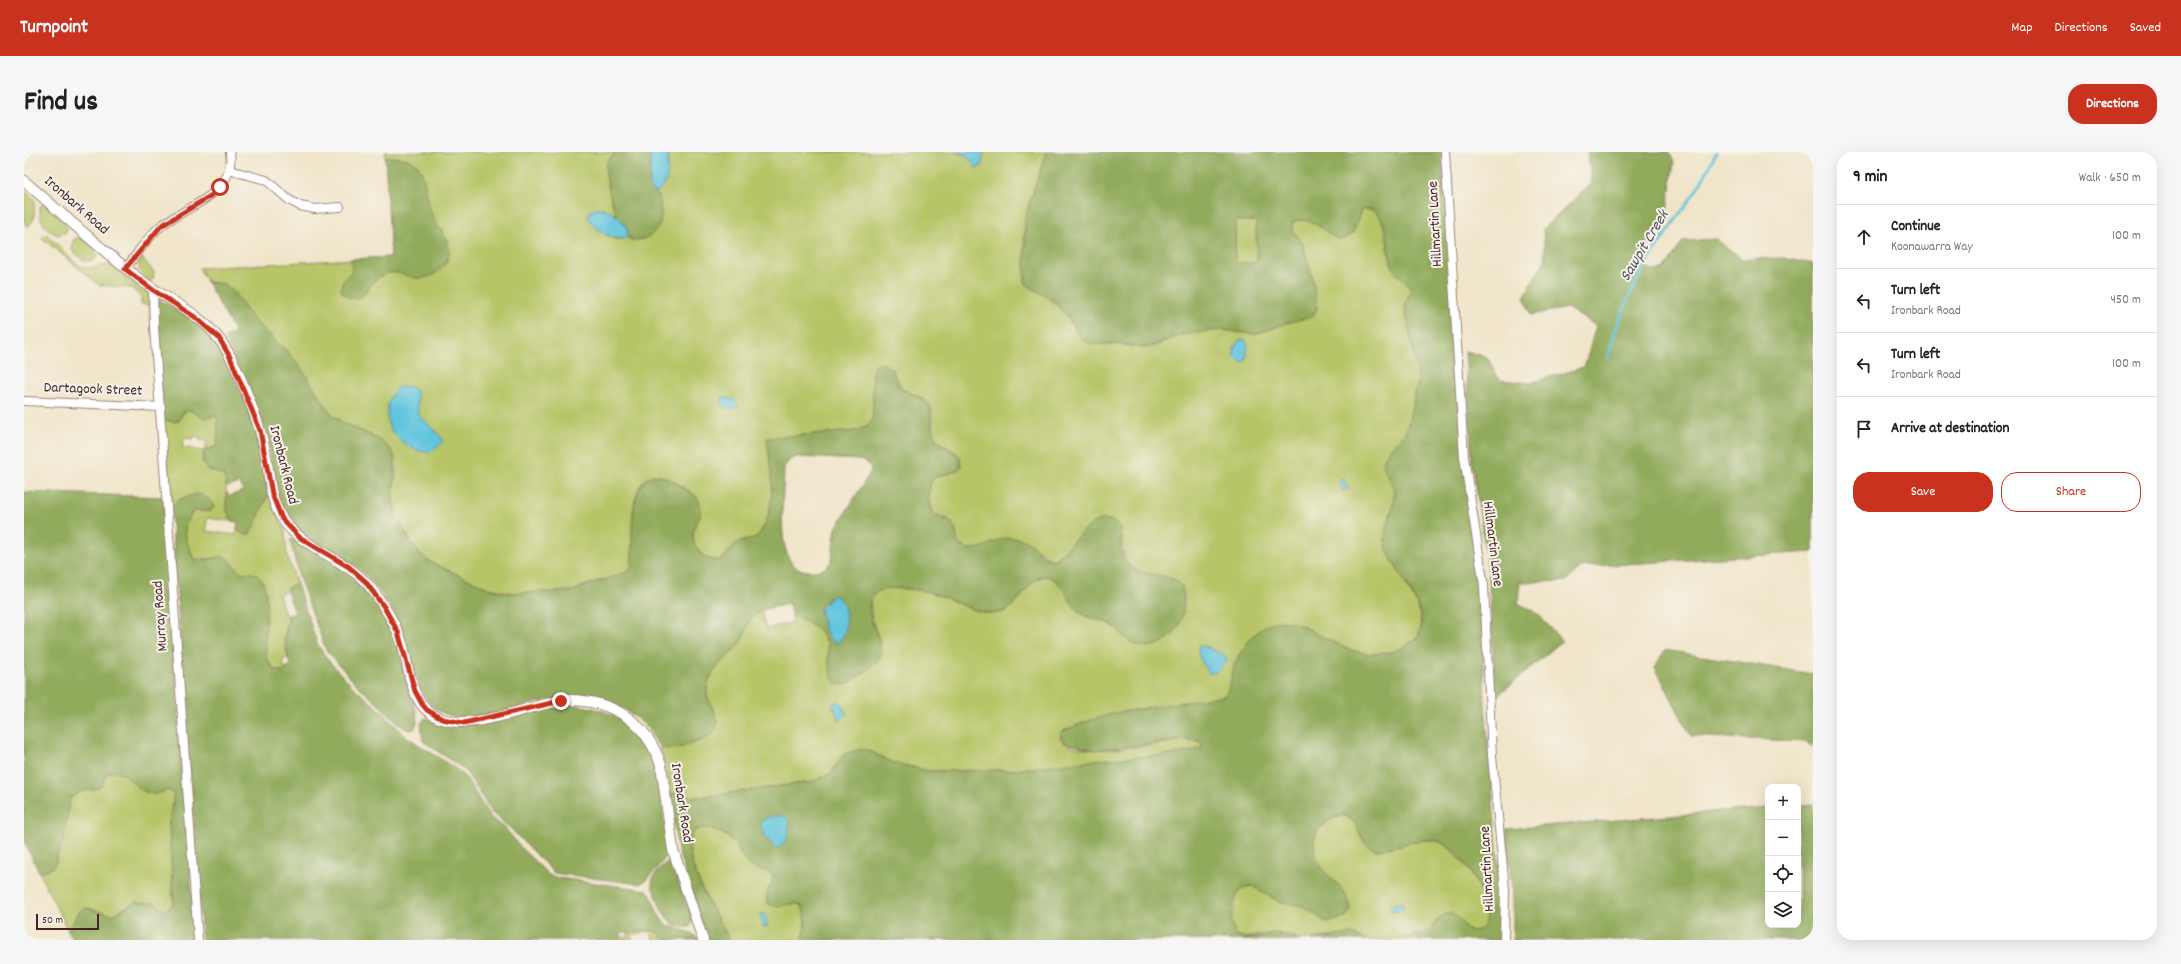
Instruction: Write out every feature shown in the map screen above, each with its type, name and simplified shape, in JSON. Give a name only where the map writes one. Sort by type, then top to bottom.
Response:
[{"type":"street","points":[[125,269],[157,230],[216,192],[229,170],[230,152]]},
{"type":"street","name":"Hillmartin Lane","points":[[1445,152],[1464,456],[1484,586],[1492,756],[1505,889],[1504,940]]},
{"type":"street","points":[[229,170],[266,180],[289,200],[300,206],[315,209],[340,207]]},
{"type":"street","name":"Ironbark Road","points":[[24,181],[125,269],[153,290],[206,325],[223,344],[260,430],[272,494],[278,512],[291,530],[349,567],[365,581],[378,598],[398,632],[415,691],[427,710],[442,719],[464,723],[553,702],[583,701],[600,704],[619,712],[645,733],[654,748],[661,765],[673,850],[703,940]]},
{"type":"street","name":"Murray Road","points":[[153,290],[198,940]]},
{"type":"street","name":"Dartagook Street","points":[[24,401],[161,407]]},
{"type":"green space","points":[[385,152],[616,152],[610,159],[606,168],[617,216],[604,208],[591,210],[588,216],[595,225],[610,237],[622,239],[627,237],[632,241],[659,224],[660,201],[656,192],[661,188],[666,179],[669,152],[1046,152],[1028,207],[1024,231],[1025,281],[1042,293],[1060,309],[1077,333],[1115,344],[1141,348],[1156,346],[1172,337],[1193,332],[1222,330],[1250,334],[1261,333],[1291,321],[1317,305],[1303,244],[1293,231],[1292,223],[1297,220],[1312,222],[1333,235],[1347,239],[1353,233],[1361,210],[1374,210],[1383,222],[1392,265],[1406,281],[1411,292],[1406,302],[1405,310],[1416,363],[1418,382],[1407,428],[1404,434],[1388,451],[1383,462],[1394,490],[1393,507],[1385,538],[1392,560],[1418,606],[1421,626],[1419,634],[1406,647],[1392,652],[1363,654],[1336,645],[1301,625],[1267,625],[1250,640],[1241,652],[1232,673],[1229,688],[1224,696],[1115,713],[1063,731],[1060,739],[1070,745],[1101,749],[1139,747],[1186,740],[1200,741],[1202,747],[1194,751],[1169,755],[1096,760],[1013,770],[929,771],[894,763],[869,751],[860,749],[838,761],[832,773],[812,782],[699,797],[688,797],[674,793],[670,798],[667,769],[659,744],[664,747],[678,748],[693,744],[712,734],[715,718],[707,694],[708,682],[715,670],[740,643],[750,621],[761,611],[766,629],[793,622],[791,613],[816,628],[828,643],[828,663],[880,642],[872,620],[870,600],[878,591],[884,589],[907,589],[930,592],[968,608],[997,614],[1010,609],[1035,580],[1048,576],[1058,582],[1076,608],[1081,612],[1120,631],[1166,577],[1132,568],[1124,557],[1122,537],[1087,528],[1053,560],[1046,557],[1040,551],[1008,538],[982,548],[969,549],[963,547],[957,542],[956,531],[947,518],[934,514],[929,501],[930,485],[939,475],[952,473],[956,453],[936,439],[932,429],[931,407],[924,399],[902,389],[891,369],[873,374],[873,414],[870,423],[862,429],[855,431],[768,438],[772,490],[768,515],[756,538],[740,542],[730,550],[723,559],[712,560],[707,558],[698,551],[695,546],[693,531],[701,507],[697,499],[691,492],[675,482],[659,476],[647,478],[639,487],[635,501],[633,518],[632,564],[631,569],[625,574],[593,582],[572,591],[518,594],[488,588],[435,565],[416,550],[396,516],[393,499],[396,470],[394,455],[371,435],[345,424],[332,415],[290,354],[253,319],[231,289],[224,284],[207,282],[199,268],[391,257]]},
{"type":"green space","points":[[616,152],[650,152],[650,187],[657,193],[660,201],[661,217],[658,228],[646,238],[641,240],[627,237],[628,234],[626,228],[615,212],[611,198],[607,182],[606,164]]},
{"type":"green space","points":[[1046,152],[1442,152],[1454,348],[1480,579],[1485,705],[1501,896],[1500,940],[1391,940],[1424,933],[1431,929],[1441,917],[1448,914],[1455,915],[1470,931],[1479,930],[1485,921],[1486,909],[1483,895],[1468,867],[1448,846],[1439,841],[1425,840],[1378,850],[1371,848],[1366,844],[1354,822],[1343,815],[1326,822],[1320,827],[1314,841],[1314,849],[1325,872],[1339,886],[1347,897],[1350,911],[1345,918],[1326,922],[1303,906],[1278,901],[1252,886],[1245,888],[1239,893],[1232,907],[1232,924],[1234,931],[1239,937],[1252,938],[1277,933],[1301,940],[803,940],[806,920],[802,906],[798,904],[780,906],[770,905],[767,901],[767,895],[773,880],[772,874],[751,866],[742,856],[732,840],[721,832],[703,828],[694,831],[690,842],[690,855],[700,886],[730,940],[708,940],[678,851],[670,798],[672,794],[699,797],[812,782],[832,773],[844,754],[860,749],[869,751],[894,763],[929,771],[1013,770],[1096,760],[1169,755],[1194,751],[1202,747],[1200,741],[1186,740],[1095,750],[1063,742],[1060,734],[1063,731],[1088,721],[1115,713],[1224,696],[1229,688],[1237,659],[1245,645],[1256,633],[1269,624],[1282,621],[1296,624],[1342,646],[1359,652],[1377,654],[1397,650],[1413,641],[1421,629],[1421,616],[1416,602],[1391,559],[1385,539],[1393,506],[1394,489],[1383,462],[1388,451],[1404,434],[1407,428],[1418,382],[1416,363],[1405,310],[1406,302],[1411,292],[1406,282],[1393,268],[1385,230],[1382,220],[1377,213],[1370,209],[1361,210],[1353,233],[1343,240],[1337,239],[1312,222],[1297,220],[1292,223],[1292,229],[1302,241],[1314,285],[1317,309],[1312,317],[1286,323],[1256,334],[1222,330],[1184,334],[1146,348],[1122,344],[1090,344],[1082,339],[1066,314],[1054,301],[1027,285],[1025,281],[1025,219]],"holes":[[[1237,221],[1254,221],[1256,223],[1257,261],[1254,263],[1238,263],[1235,261],[1235,223]]]},
{"type":"green space","points":[[1587,152],[1669,152],[1674,162],[1667,210],[1641,259],[1651,271],[1664,270],[1683,241],[1716,239],[1742,259],[1783,258],[1813,264],[1813,552],[1581,567],[1566,581],[1520,582],[1518,603],[1537,613],[1562,641],[1495,698],[1489,576],[1472,460],[1465,351],[1487,357],[1500,380],[1530,383],[1584,367],[1596,326],[1567,308],[1531,315],[1524,297],[1545,260],[1543,229],[1592,183]]},
{"type":"green space","points":[[385,156],[407,159],[418,165],[425,183],[432,215],[445,236],[448,244],[448,258],[441,269],[429,276],[416,278],[396,273],[388,273],[379,277],[360,298],[349,298],[341,291],[341,287],[352,270],[351,259],[391,257]]},
{"type":"green space","points":[[24,190],[35,200],[34,219],[28,227],[24,223]]},
{"type":"green space","points":[[44,204],[64,222],[67,229],[65,233],[57,235],[43,224],[40,216],[40,206]]},
{"type":"green space","points":[[1237,221],[1254,221],[1256,223],[1257,261],[1254,263],[1238,263],[1235,261],[1235,223]]},
{"type":"green space","points":[[46,234],[78,265],[89,268],[107,265],[129,276],[147,293],[150,305],[141,304],[141,297],[131,288],[99,285],[42,238]]},
{"type":"green space","points":[[78,237],[87,242],[96,253],[97,256],[93,261],[84,261],[72,251],[73,240]]},
{"type":"green space","points":[[141,257],[154,272],[153,279],[150,282],[140,271],[139,261]]},
{"type":"green space","points":[[207,282],[224,284],[231,289],[253,319],[297,362],[332,415],[345,424],[380,440],[392,450],[395,461],[393,499],[396,516],[411,544],[426,560],[488,588],[507,593],[572,591],[629,571],[632,564],[632,528],[635,502],[638,491],[644,481],[652,475],[668,478],[697,497],[700,503],[701,512],[693,533],[695,545],[706,558],[712,560],[723,559],[736,543],[756,538],[768,515],[772,490],[767,438],[855,431],[862,429],[870,423],[873,414],[873,369],[875,365],[883,363],[891,369],[902,389],[928,402],[935,437],[943,446],[960,457],[961,467],[958,470],[939,476],[932,480],[929,497],[930,507],[933,514],[951,521],[956,531],[957,542],[963,547],[975,549],[1001,539],[1016,538],[1029,543],[1047,558],[1053,560],[1093,524],[1102,520],[1111,521],[1120,528],[1121,553],[1126,564],[1132,569],[1141,572],[1168,577],[1182,586],[1184,601],[1182,616],[1179,625],[1170,637],[1157,645],[1143,647],[1129,641],[1111,624],[1082,614],[1074,607],[1062,587],[1054,579],[1049,577],[1041,577],[1035,580],[1015,602],[999,613],[982,612],[926,591],[902,588],[885,589],[874,594],[870,601],[869,608],[879,640],[881,655],[865,672],[844,685],[837,684],[833,679],[830,671],[828,644],[826,639],[814,628],[791,613],[789,604],[773,607],[754,616],[748,623],[742,640],[720,664],[712,674],[709,681],[707,693],[715,713],[717,725],[715,730],[706,738],[683,746],[672,749],[661,747],[649,730],[631,714],[609,702],[594,698],[576,697],[557,699],[482,716],[464,717],[449,715],[439,711],[430,704],[424,696],[419,686],[407,643],[392,610],[384,597],[359,568],[308,537],[292,524],[286,516],[277,496],[266,431],[262,419],[224,338],[235,332]],"holes":[[[797,457],[859,460],[866,462],[871,467],[870,473],[836,528],[831,562],[822,570],[813,571],[799,569],[791,562],[784,542],[782,516],[784,467],[791,459]],[[831,596],[826,633],[820,607]]]},
{"type":"green space","points":[[160,300],[190,318],[213,338],[228,361],[251,417],[260,447],[268,495],[253,529],[248,535],[242,534],[237,528],[238,522],[232,521],[226,509],[227,492],[229,496],[243,491],[240,483],[227,487],[224,475],[206,469],[202,459],[204,451],[216,447],[218,444],[217,416],[203,418],[189,410],[183,412],[179,420],[176,422],[164,419],[157,329],[157,301]]},
{"type":"green space","points":[[186,410],[194,411],[206,417],[216,415],[218,418],[217,446],[205,450],[207,441],[199,440],[200,437],[193,436],[193,439],[184,438],[182,447],[204,451],[202,459],[206,469],[219,472],[226,479],[226,509],[232,521],[207,518],[206,531],[236,535],[237,528],[241,533],[250,534],[268,495],[285,531],[287,556],[297,584],[288,587],[287,591],[279,594],[285,615],[289,615],[284,638],[288,658],[283,659],[283,667],[289,667],[286,671],[275,670],[266,658],[266,632],[259,577],[240,572],[225,558],[194,559],[186,539],[185,523],[194,511],[211,511],[194,495],[175,503],[171,511],[164,419],[168,421],[178,421]]},
{"type":"green space","points":[[24,492],[163,497],[195,940],[73,940],[68,931],[79,912],[84,908],[112,915],[137,902],[155,903],[164,911],[172,906],[174,902],[169,822],[174,794],[169,790],[151,794],[145,792],[120,772],[108,772],[99,788],[80,792],[70,798],[64,838],[53,867],[39,872],[24,841]]},
{"type":"green space","points":[[197,494],[208,499],[214,508],[209,511],[194,511],[186,522],[186,539],[193,558],[196,560],[204,560],[218,557],[227,558],[240,572],[257,575],[264,584],[266,597],[265,645],[267,658],[272,668],[283,672],[290,667],[285,640],[289,615],[295,613],[287,591],[290,586],[297,584],[317,643],[327,659],[352,686],[381,711],[407,737],[458,770],[467,779],[490,817],[505,828],[522,849],[549,875],[559,878],[647,890],[659,915],[665,923],[669,926],[691,933],[698,940],[662,940],[662,936],[658,933],[646,930],[628,934],[628,932],[621,932],[621,937],[618,940],[202,940],[171,511],[172,507],[177,501]]},
{"type":"green space","points":[[293,539],[310,548],[350,576],[370,595],[386,618],[399,649],[406,683],[416,708],[417,719],[414,729],[410,730],[404,728],[355,683],[326,650],[300,580],[290,540]]},
{"type":"green space","points":[[1665,650],[1813,674],[1813,747],[1806,742],[1691,736],[1655,667]]},
{"type":"green space","points":[[573,705],[601,711],[626,723],[645,742],[652,754],[657,768],[660,784],[669,853],[648,879],[640,884],[554,873],[509,827],[492,813],[466,771],[423,741],[421,723],[425,718],[439,723]]},
{"type":"green space","points":[[115,771],[127,775],[136,785],[156,794],[168,790],[174,793],[169,822],[173,904],[164,911],[157,904],[135,902],[112,915],[88,908],[79,912],[68,931],[39,872],[51,869],[56,862],[70,798],[80,792],[102,786],[106,774]]},
{"type":"green space","points":[[1813,805],[1813,940],[1513,940],[1513,899],[1506,829],[1765,808],[1765,928],[1801,928],[1801,806]]},
{"type":"green space","points":[[1343,815],[1355,822],[1364,842],[1378,850],[1422,840],[1436,841],[1447,846],[1459,857],[1470,872],[1479,889],[1485,905],[1487,918],[1482,928],[1470,931],[1458,918],[1438,919],[1429,931],[1415,936],[1391,940],[1364,940],[1352,934],[1301,940],[1288,935],[1271,933],[1245,938],[1235,934],[1231,921],[1236,897],[1243,888],[1252,886],[1278,901],[1303,906],[1326,922],[1345,918],[1350,911],[1347,897],[1340,887],[1322,869],[1314,852],[1314,843],[1320,829],[1334,818]]},
{"type":"green space","points":[[706,828],[723,834],[733,842],[751,866],[772,874],[773,880],[768,890],[779,906],[797,904],[802,906],[806,916],[803,940],[730,940],[706,897],[697,878],[691,859],[689,843],[693,832]]},
{"type":"green space","points":[[667,862],[672,863],[692,921],[690,927],[677,925],[667,918],[660,906],[652,886],[653,878],[659,869]]},
{"type":"green space","points":[[646,930],[655,931],[662,936],[662,940],[654,940],[650,931],[632,935],[633,940],[618,940],[621,937],[628,937],[629,933]]},
{"type":"green space","points":[[1352,934],[1364,940],[1311,940]]},
{"type":"water","points":[[650,152],[669,152],[666,180],[661,189],[656,192],[650,189]]},
{"type":"water","points":[[955,152],[984,152],[981,167],[976,168],[967,156]]},
{"type":"water","points":[[595,208],[606,210],[618,217],[626,227],[628,232],[627,237],[623,239],[612,237],[597,229],[590,221],[588,216]]},
{"type":"water","points":[[1244,339],[1248,346],[1246,361],[1240,363],[1234,357],[1234,349],[1239,340]]},
{"type":"water","points":[[403,386],[413,388],[418,399],[418,414],[442,438],[442,443],[434,450],[424,452],[407,445],[397,437],[390,428],[387,417],[388,404],[393,392]]},
{"type":"water","points":[[723,397],[733,399],[739,407],[730,409],[724,407],[721,402]]},
{"type":"water","points":[[1344,479],[1348,489],[1343,491],[1339,481]]},
{"type":"water","points":[[833,595],[842,603],[846,618],[844,633],[841,639],[836,643],[829,638],[826,633],[820,609]]},
{"type":"water","points":[[1199,646],[1204,646],[1226,656],[1227,661],[1215,673],[1209,673],[1200,656],[1198,649]]},
{"type":"water","points":[[838,701],[842,704],[846,715],[841,720],[838,719],[835,709],[832,708],[834,703]]},
{"type":"water","points":[[781,815],[787,817],[789,830],[784,843],[777,848],[766,838],[760,824],[766,818]]},
{"type":"water","points":[[1402,902],[1404,909],[1392,912],[1390,906]]},
{"type":"water","points":[[765,914],[768,926],[763,927],[760,915]]},
{"type":"waterway","name":"Sawpit Creek","points":[[1608,358],[1616,329],[1632,291],[1654,252],[1703,178],[1716,152]]},
{"type":"route","points":[[220,187],[212,195],[161,226],[125,269],[153,290],[206,325],[223,344],[230,357],[260,430],[274,503],[282,519],[299,537],[349,567],[365,581],[384,607],[398,632],[418,698],[427,710],[435,716],[448,721],[464,723],[561,701]]}]
